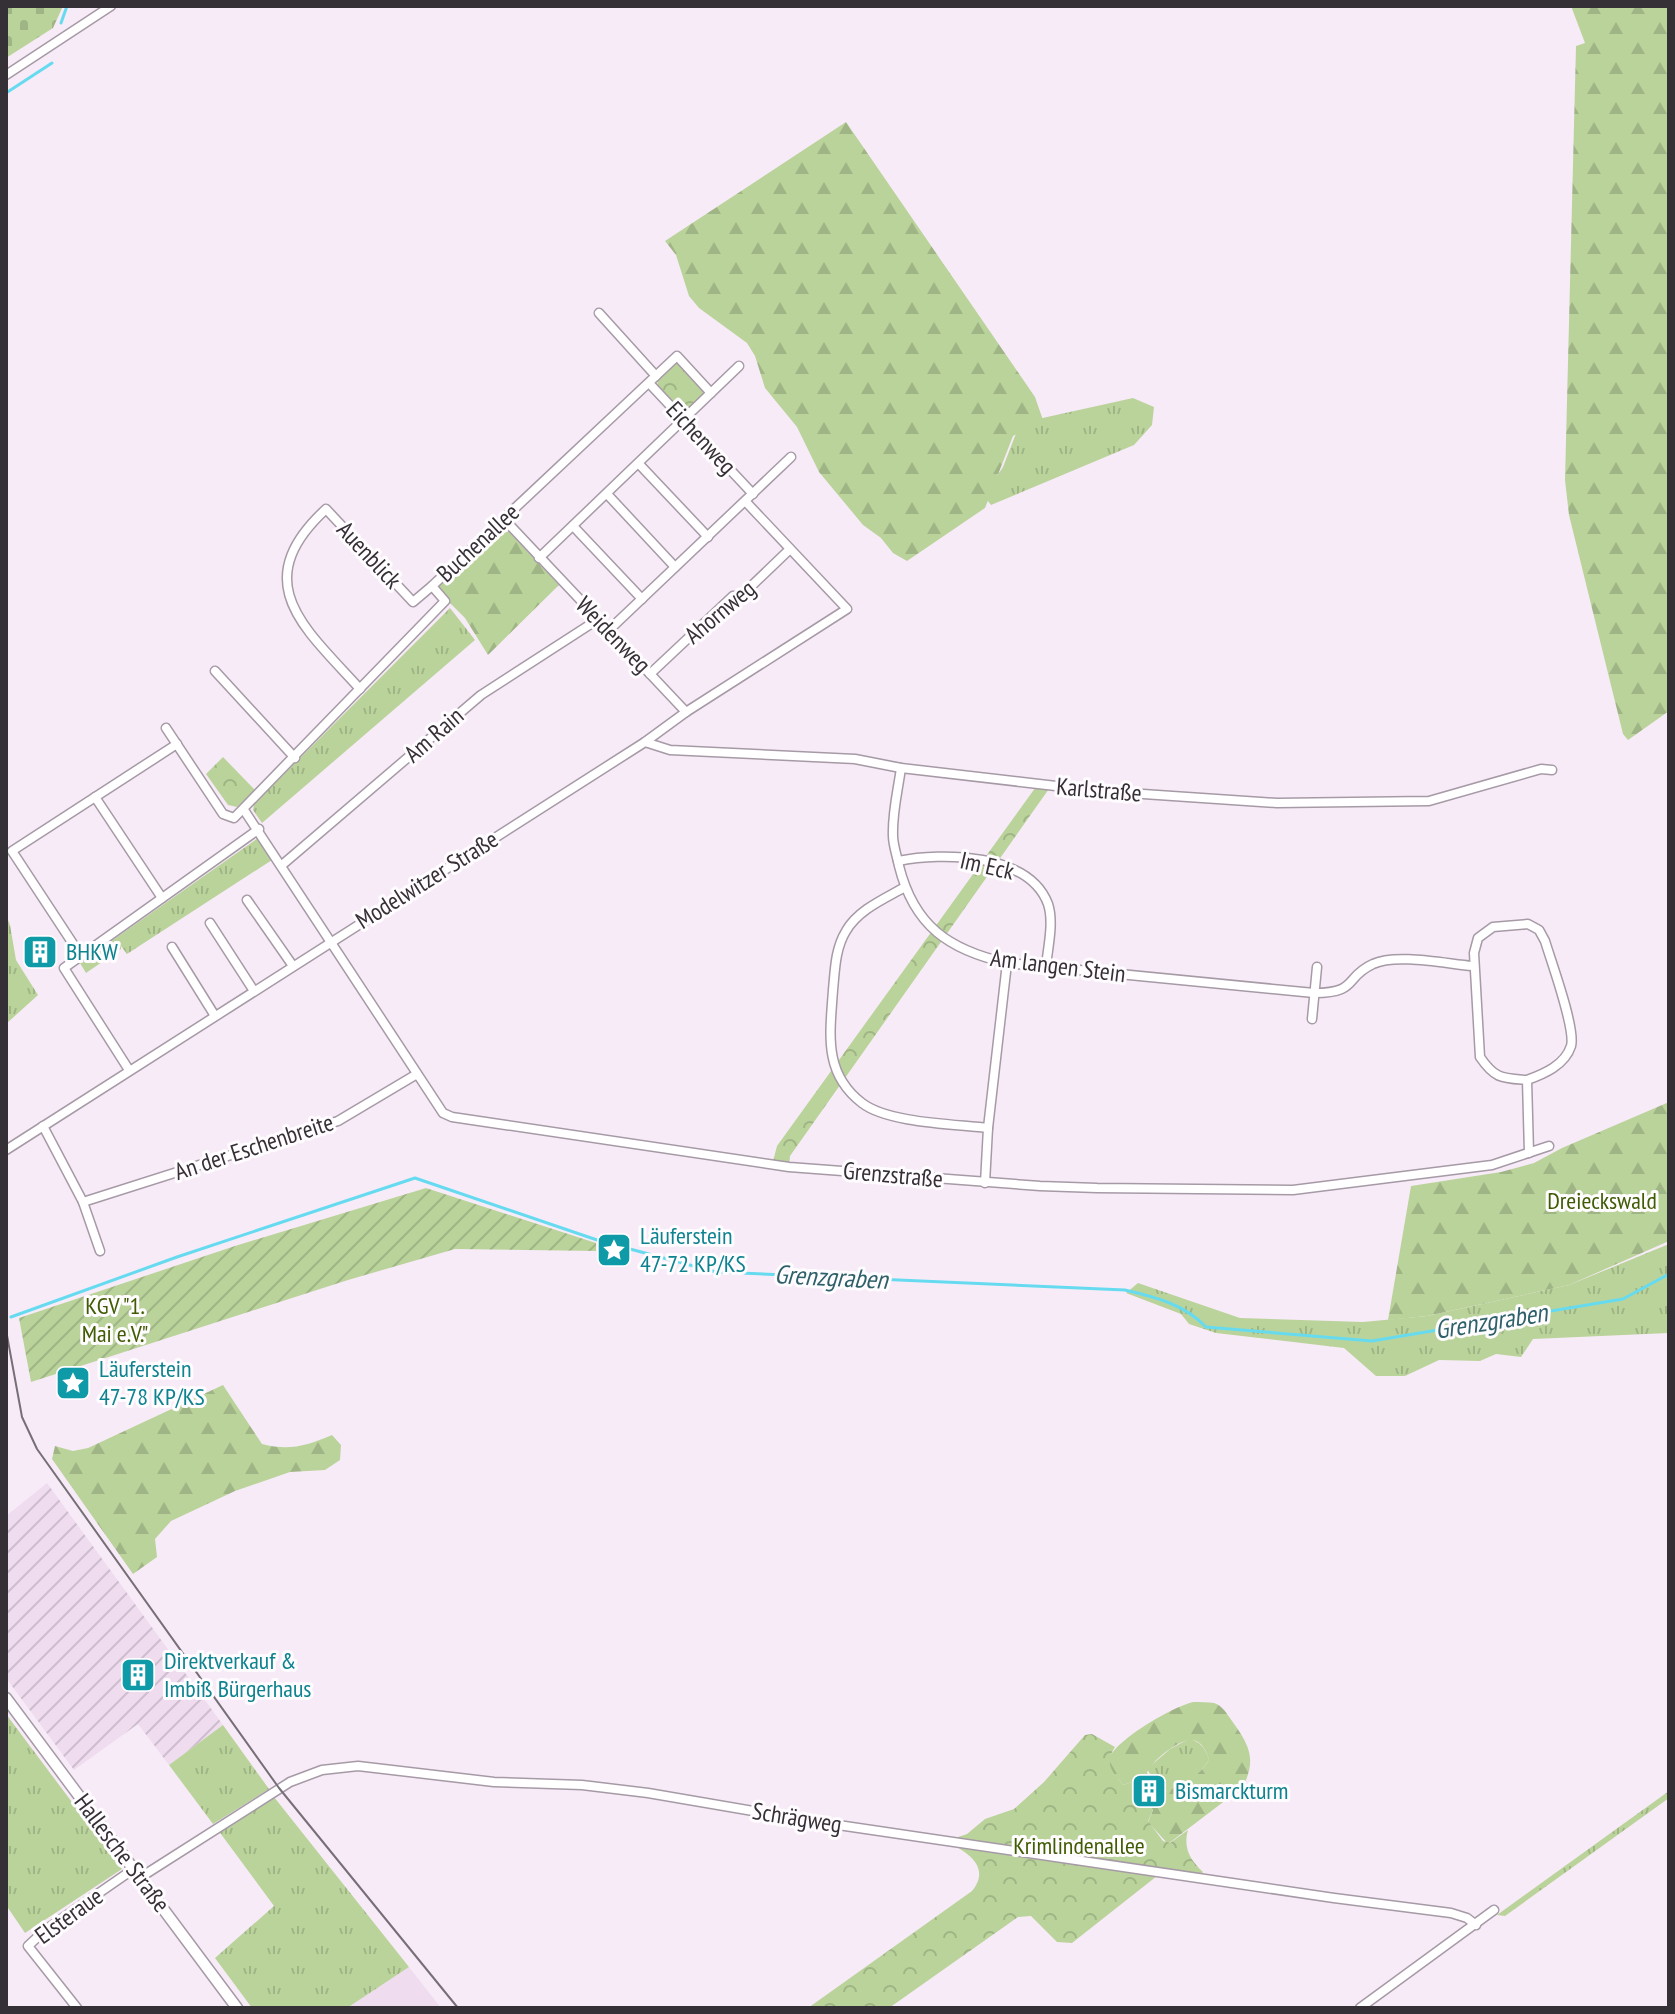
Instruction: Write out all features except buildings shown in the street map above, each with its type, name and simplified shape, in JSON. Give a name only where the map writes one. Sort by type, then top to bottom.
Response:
[{"type":"street","points":[[6,75],[111,6]]},
{"type":"street","name":"Eichenweg","points":[[599,313],[684,420],[753,494]]},
{"type":"street","name":"Buchenallee","points":[[244,810],[445,601],[432,586],[677,356],[711,393]]},
{"type":"street","points":[[539,558],[739,366]]},
{"type":"street","points":[[609,630],[791,457]]},
{"type":"street","points":[[639,464],[708,537]]},
{"type":"street","points":[[607,494],[675,567]]},
{"type":"street","name":"Eichenweg","points":[[746,502],[847,609]]},
{"type":"street","name":"Auenblick","points":[[360,689],[302,625],[289,595],[286,571],[295,543],[326,509],[413,602],[432,586]]},
{"type":"street","name":"Weidenweg","points":[[504,519],[686,712]]},
{"type":"street","points":[[573,526],[642,599]]},
{"type":"street","name":"Ahornweg","points":[[650,674],[733,596],[741,596],[790,549]]},
{"type":"street","name":"Modelwitzer Straße","points":[[6,1150],[645,742],[686,712],[847,609]]},
{"type":"street","name":"Am Rain","points":[[282,865],[481,695],[597,620]]},
{"type":"street","points":[[215,671],[295,758]]},
{"type":"street","points":[[166,728],[223,814],[234,818],[244,810]]},
{"type":"street","name":"Karlstraße","points":[[645,742],[670,750],[855,759],[901,768],[1099,791],[1277,803],[1429,801],[1541,769],[1552,770]]},
{"type":"street","points":[[81,956],[12,851],[177,744]]},
{"type":"street","name":"Am langen Stein","points":[[901,768],[893,837],[905,887],[922,917],[946,941],[973,955],[1007,963],[1314,993],[1336,993],[1349,986],[1372,964],[1389,960],[1472,966]]},
{"type":"street","points":[[95,797],[162,898]]},
{"type":"street","name":"Grenzstraße","points":[[244,810],[443,1113],[452,1117],[789,1167],[985,1183],[1097,1188],[1293,1190],[1492,1165],[1549,1146]]},
{"type":"street","points":[[129,1070],[64,968],[259,829]]},
{"type":"street","name":"Im Eck","points":[[898,861],[926,855],[958,858],[1013,867],[1034,881],[1048,905],[1050,931],[1046,966]]},
{"type":"street","points":[[905,887],[869,908],[846,930],[836,955],[829,1045],[834,1067],[844,1085],[862,1103],[882,1115],[988,1128]]},
{"type":"street","points":[[247,900],[293,966]]},
{"type":"street","points":[[210,923],[254,991]]},
{"type":"street","points":[[1528,924],[1539,930],[1571,1028],[1571,1046],[1558,1065],[1527,1080],[1500,1078],[1487,1068],[1480,1057],[1472,966],[1478,938],[1493,927],[1528,924]]},
{"type":"street","points":[[172,947],[215,1016]]},
{"type":"street","points":[[985,1183],[988,1128],[1007,963]]},
{"type":"street","points":[[1312,1019],[1317,967]]},
{"type":"street","name":"An der Eschenbreite","points":[[83,1202],[338,1121],[417,1074]]},
{"type":"street","points":[[1527,1080],[1529,1153]]},
{"type":"street","points":[[43,1126],[83,1202],[100,1251]]},
{"type":"street","name":"Hallesche Straße","points":[[6,1698],[237,2008]]},
{"type":"street","name":"Schrägweg","points":[[138,1872],[290,1782],[322,1770],[358,1766],[494,1782],[582,1785],[648,1793],[811,1821],[1451,1913],[1467,1918],[1476,1925]]},
{"type":"street","name":"Elsteraue","points":[[77,2008],[28,1946],[44,1931],[138,1872]]},
{"type":"street","points":[[1360,2008],[1494,1910]]},
{"type":"shaded area","points":[[47,1483],[223,1725],[169,1765],[138,1724],[74,1770],[6,1678],[6,1516]]},
{"type":"shaded area","points":[[409,1967],[441,2008],[347,2008]]},
{"type":"green space","points":[[6,6],[63,6],[53,28],[6,58]]},
{"type":"green space","points":[[1571,6],[1669,6],[1669,711],[1628,740],[1623,734],[1569,515],[1565,480],[1576,46],[1585,43]]},
{"type":"green space","points":[[846,122],[1035,397],[1043,420],[1013,436],[985,508],[907,561],[893,553],[881,538],[863,525],[819,472],[797,427],[765,388],[755,356],[747,343],[699,308],[689,296],[676,255],[665,241]]},
{"type":"green space","points":[[674,363],[681,365],[704,390],[687,412],[680,411],[658,387],[657,380]]},
{"type":"green space","points":[[1133,398],[1154,407],[1152,425],[1134,445],[991,505],[984,496],[1003,467],[1020,423]]},
{"type":"green space","points":[[499,530],[509,532],[559,585],[488,655],[465,618],[436,589]]},
{"type":"green space","points":[[450,608],[475,640],[262,823],[253,810],[254,804]]},
{"type":"green space","points":[[223,757],[255,790],[237,807],[228,805],[206,774]]},
{"type":"green space","points":[[1038,784],[1051,786],[790,1156],[789,1167],[772,1165],[777,1146]]},
{"type":"green space","points":[[258,838],[272,860],[127,954],[121,946],[86,973],[80,963]]},
{"type":"green space","points":[[6,915],[16,960],[38,995],[6,1024]]},
{"type":"green space","name":"Dreieckswald","points":[[1669,1102],[1669,1241],[1569,1285],[1427,1316],[1388,1320],[1411,1186],[1501,1172],[1534,1163]]},
{"type":"green space","name":"KGV \"1. Mai e.V.\"","points":[[426,1188],[596,1243],[596,1251],[455,1249],[348,1280],[31,1382],[19,1318],[235,1246]]},
{"type":"green space","points":[[1669,1244],[1669,1333],[1533,1339],[1521,1357],[1496,1354],[1480,1361],[1439,1360],[1405,1376],[1376,1376],[1344,1348],[1216,1333],[1189,1324],[1181,1314],[1126,1293],[1138,1283],[1240,1318],[1363,1322],[1427,1316],[1569,1285]]},
{"type":"green space","points":[[223,1385],[262,1444],[297,1446],[332,1435],[341,1445],[340,1460],[325,1470],[290,1472],[235,1491],[171,1521],[155,1539],[157,1557],[133,1574],[52,1459],[55,1446],[73,1451],[88,1448]]},
{"type":"green space","points":[[1194,1702],[1214,1703],[1224,1710],[1247,1745],[1250,1768],[1243,1787],[1168,1844],[1148,1822],[1153,1810],[1147,1802],[1197,1774],[1209,1759],[1203,1747],[1198,1742],[1187,1740],[1173,1747],[1149,1768],[1147,1773],[1151,1779],[1137,1789],[1132,1782],[1123,1785],[1108,1764],[1110,1756],[1129,1737],[1159,1717]]},
{"type":"green space","points":[[6,1714],[122,1869],[25,1933],[6,1905]]},
{"type":"green space","points":[[223,1725],[269,1789],[213,1824],[169,1765]]},
{"type":"green space","name":"Krimlindenallee","points":[[1092,1734],[1115,1747],[1110,1758],[1113,1771],[1123,1785],[1132,1782],[1153,1810],[1148,1821],[1163,1841],[1170,1843],[1188,1830],[1186,1842],[1189,1853],[1203,1872],[1196,1881],[1157,1876],[1072,1943],[1057,1942],[1031,1916],[1018,1917],[889,2008],[808,2008],[972,1891],[979,1869],[971,1857],[951,1844],[955,1838],[967,1834],[985,1819],[1014,1809],[1044,1782],[1085,1735]]},
{"type":"green space","points":[[1189,1739],[1202,1746],[1209,1759],[1189,1782],[1161,1792],[1147,1769],[1170,1749]]},
{"type":"green space","points":[[1669,1791],[1669,1798],[1505,1916],[1497,1915]]},
{"type":"green space","points":[[274,1797],[409,1967],[347,2008],[252,2008],[215,1958],[274,1906],[218,1830]]},
{"type":"waterway","points":[[61,23],[67,6]]},
{"type":"waterway","points":[[6,93],[52,63]]},
{"type":"waterway","name":"Grenzgraben","points":[[11,1317],[177,1257],[415,1178],[600,1241],[716,1272],[1125,1290],[1179,1307],[1206,1327],[1372,1341],[1623,1299],[1669,1274]]},
{"type":"tram line","points":[[6,1330],[22,1417],[37,1449],[279,1788],[458,2008]]},
{"type":"place","name":"BHKW","points":[[40,952]]},
{"type":"place","name":"Läuferstein 47-72 KP/KS","points":[[614,1250]]},
{"type":"place","name":"Läuferstein 47-78 KP/KS","points":[[73,1383]]},
{"type":"place","name":"Direktverkauf & Imbiß Bürgerhaus","points":[[138,1675]]},
{"type":"place","name":"Bismarckturm","points":[[1149,1791]]}]
